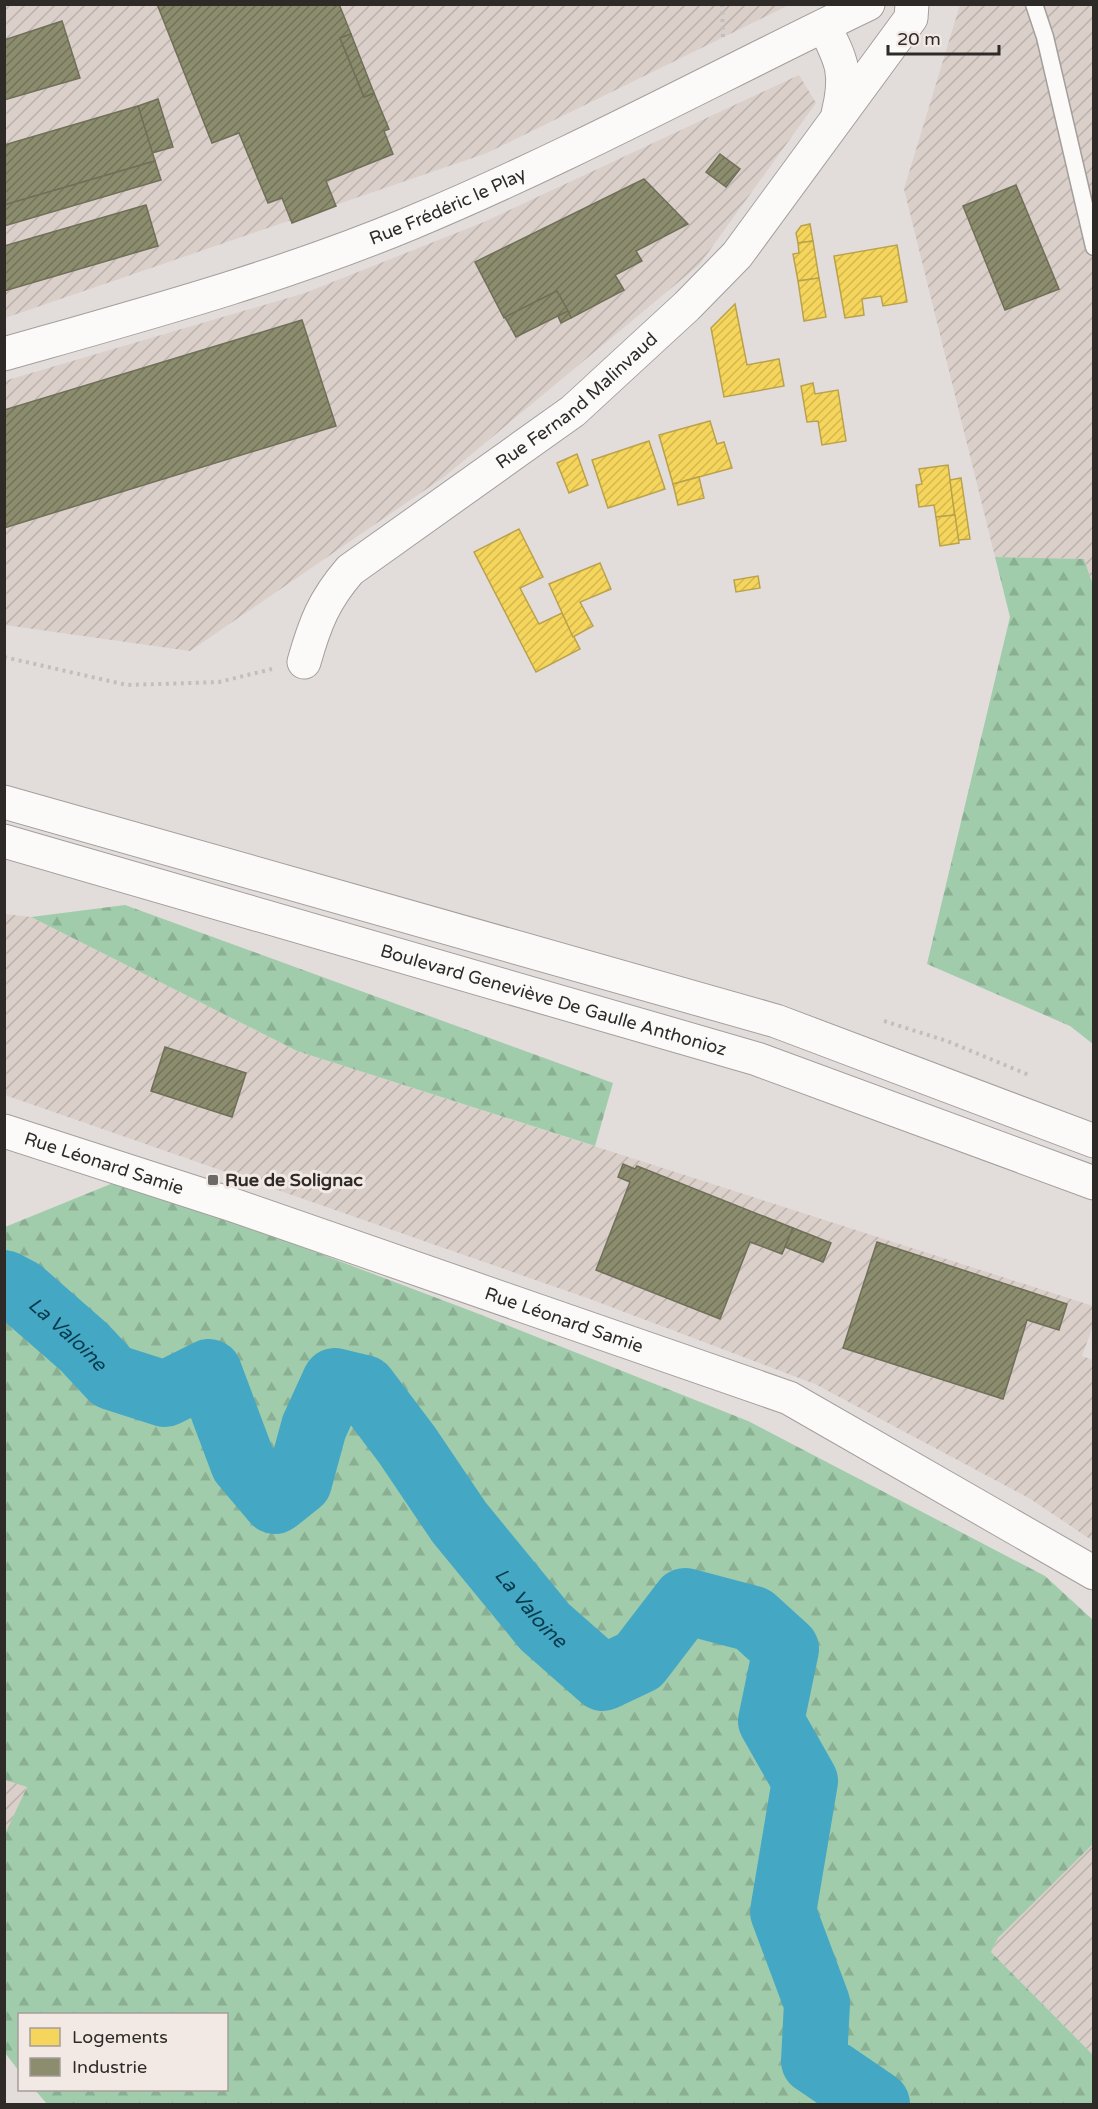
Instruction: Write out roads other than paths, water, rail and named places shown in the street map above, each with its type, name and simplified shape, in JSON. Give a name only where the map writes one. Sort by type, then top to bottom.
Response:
[{"type":"street","name":"Rue Frédéric le Play","points":[[4,354],[215,294],[409,224],[522,175],[868,4]]},
{"type":"street","name":"Rue Fernand Malinvaud","points":[[304,662],[315,623],[329,594],[350,570],[573,411],[687,306],[737,255],[911,18],[912,4]]},
{"type":"street","name":"Rue Fernand Malinvaud","points":[[824,26],[841,60],[845,76],[837,118]]},
{"type":"street","points":[[4,802],[776,1021],[1094,1141]]},
{"type":"street","name":"Boulevard Geneviève De Gaulle Anthonioz","points":[[4,842],[757,1059],[1094,1184]]},
{"type":"street","name":"Rue Léonard Samie","points":[[4,1131],[233,1205],[789,1398],[1094,1573]]},
{"type":"lane","points":[[1034,4],[1045,37],[1094,247]]},
{"type":"waterway","name":"La Valoine","points":[[4,1283],[21,1292],[84,1347],[112,1377],[165,1394],[209,1372],[243,1463],[275,1501],[299,1482],[314,1427],[335,1381],[364,1388],[407,1445],[459,1522],[545,1627],[603,1678],[639,1661],[685,1601],[753,1619],[786,1649],[771,1721],[805,1781],[783,1912],[817,2003],[814,2061],[877,2104]]},
{"type":"place","name":"Rue de Solignac","points":[[213,1180]]}]
